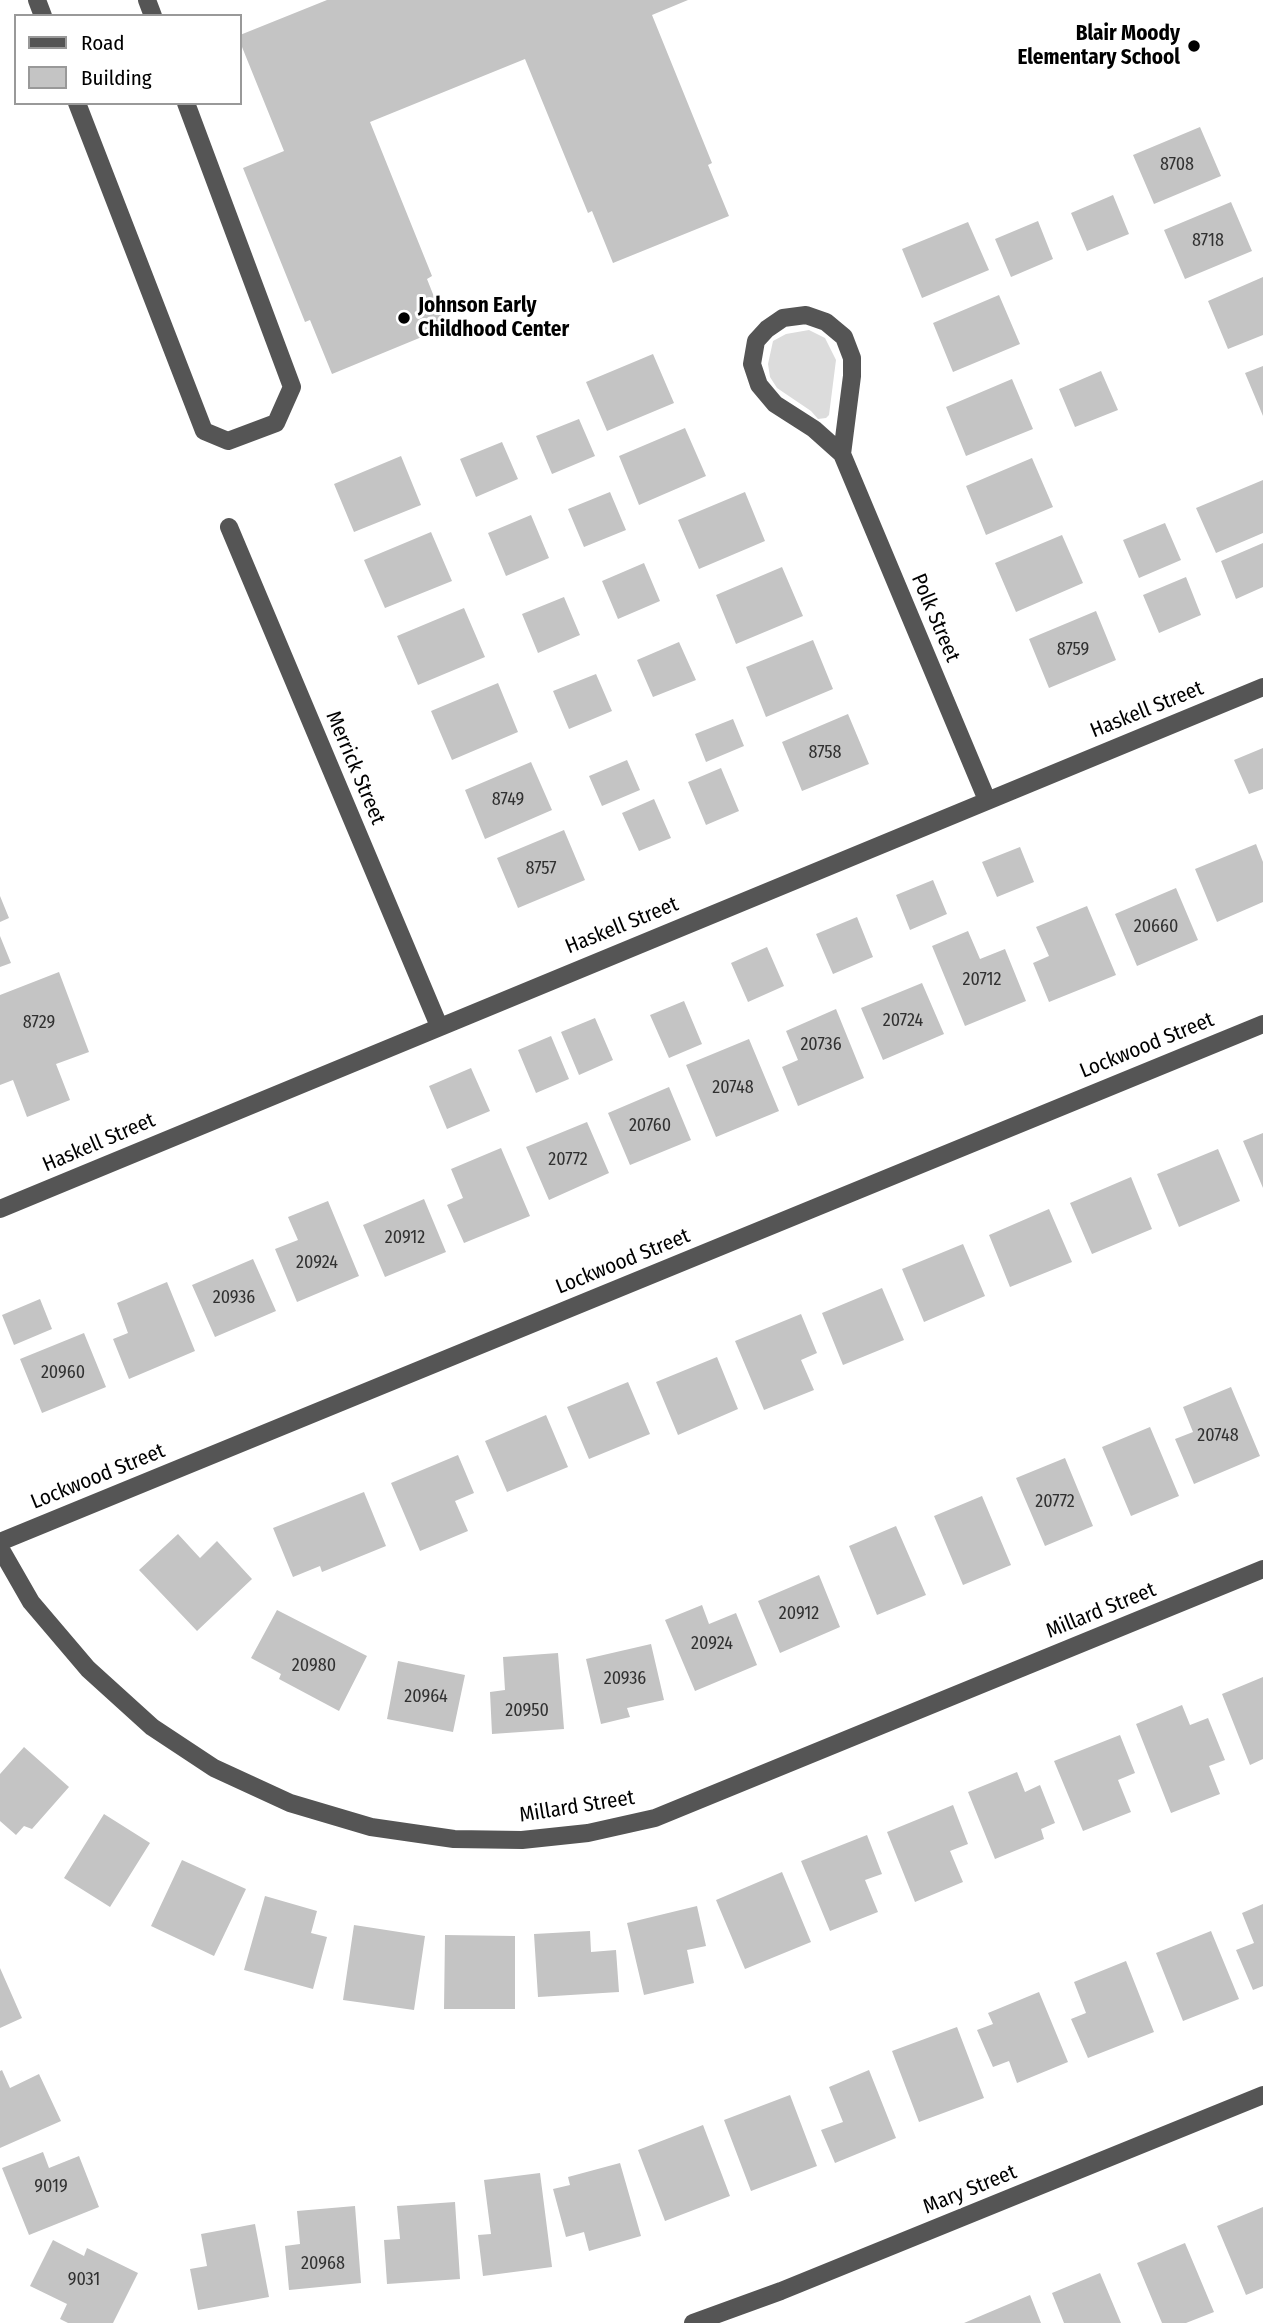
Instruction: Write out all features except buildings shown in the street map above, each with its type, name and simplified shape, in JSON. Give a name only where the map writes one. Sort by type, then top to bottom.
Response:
[{"type":"street","points":[[78,105],[204,431],[228,441],[276,423],[292,387],[187,105]]},
{"type":"street","name":"Polk Street","points":[[842,454],[852,376],[852,358],[844,337],[826,322],[806,315],[783,318],[756,341],[752,364],[759,385],[775,404],[814,429],[842,454],[987,800]]},
{"type":"street","name":"Merrick Street","points":[[229,527],[439,1026]]},
{"type":"street","name":"Haskell Street","points":[[0,1209],[1263,687]]},
{"type":"street","name":"Lockwood Street","points":[[0,1542],[1263,1024]]},
{"type":"street","name":"Millard Street","points":[[0,1548],[31,1602],[88,1669],[152,1727],[214,1768],[290,1803],[359,1824],[454,1839],[522,1840],[561,1836],[588,1833],[655,1818],[1263,1569]]},
{"type":"street","name":"Mary Street","points":[[693,2323],[781,2291],[1263,2095]]},
{"type":"shaded area","points":[[809,330],[825,338],[836,360],[829,415],[826,418],[818,419],[811,411],[777,388],[770,377],[768,364],[773,341],[786,334]]},
{"type":"place","name":"Blair Moody Elementary School","points":[[1194,46]]},
{"type":"place","name":"Johnson Early Childhood Center","points":[[404,318]]}]
